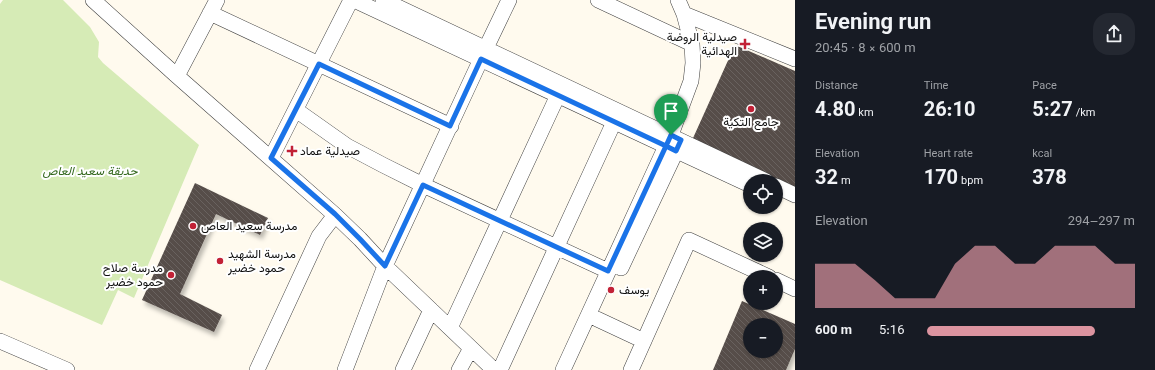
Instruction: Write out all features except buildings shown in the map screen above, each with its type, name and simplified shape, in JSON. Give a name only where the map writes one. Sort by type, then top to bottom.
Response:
[{"type":"street","points":[[271,158],[352,0],[484,54],[673,143],[743,180]]},
{"type":"street","points":[[383,0],[484,54],[558,96],[614,122],[673,143],[749,174]]},
{"type":"street","points":[[345,370],[385,266],[509,0]]},
{"type":"street","points":[[598,0],[692,44]]},
{"type":"street","points":[[573,370],[597,319],[673,143],[691,81],[693,63],[692,44],[684,14],[678,0]]},
{"type":"street","points":[[99,2],[177,76],[335,214],[385,266],[494,370]]},
{"type":"street","points":[[177,76],[213,7],[319,64],[450,126]]},
{"type":"street","points":[[684,14],[795,59]]},
{"type":"street","points":[[450,328],[558,96]]},
{"type":"street","points":[[296,110],[347,146],[423,185],[608,271]]},
{"type":"street","points":[[500,370],[614,122]]},
{"type":"street","points":[[563,370],[608,271],[673,143]]},
{"type":"street","points":[[783,189],[795,195]]},
{"type":"street","points":[[783,199],[795,205]]},
{"type":"street","points":[[257,370],[319,236],[335,214]]},
{"type":"street","points":[[631,370],[690,240],[754,270]]},
{"type":"street","points":[[783,283],[795,289]]},
{"type":"street","points":[[403,370],[432,310]]},
{"type":"street","points":[[597,319],[644,341]]},
{"type":"street","points":[[0,341],[67,370]]},
{"type":"street","points":[[459,370],[471,348]]},
{"type":"green space","name":"حديقة سعيد العاص","points":[[3,0],[63,0],[90,27],[99,42],[98,57],[103,63],[199,145],[134,298],[118,290],[102,325],[0,280],[0,4]]},
{"type":"place","name":"صيدلية الروضة الهدائية","points":[[745,44]]},
{"type":"place","name":"جامع التكية","points":[[751,109]]},
{"type":"place","name":"صيدلية عماد","points":[[292,151]]},
{"type":"place","name":"مدرسة سعيد العاص","points":[[193,226]]},
{"type":"place","name":"مدرسة الشهيد حمود خضير","points":[[220,261]]},
{"type":"place","name":"مدرسة صلاح حمود خضير","points":[[171,275]]},
{"type":"place","name":"يوسف","points":[[611,290]]},
{"type":"route","points":[[671,135],[666,146],[481,59],[450,126],[319,64],[271,158],[335,214],[385,266],[423,185],[608,271],[666,146],[676,151],[681,140],[671,135]]}]
